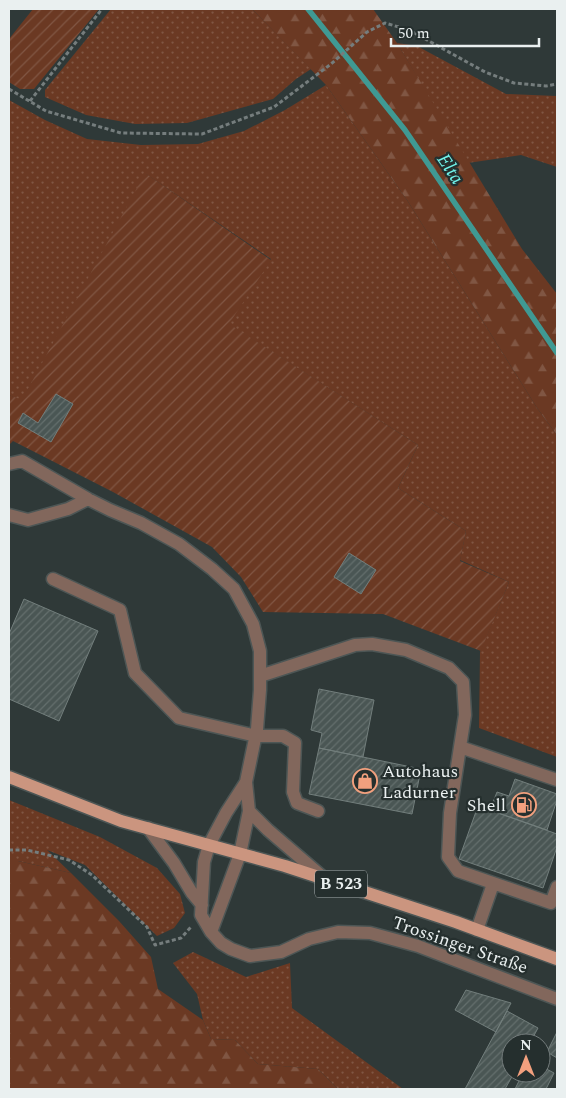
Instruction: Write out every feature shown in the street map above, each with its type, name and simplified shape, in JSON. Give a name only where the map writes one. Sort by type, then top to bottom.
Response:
[{"type":"main road","name":"Trossinger Straße","points":[[9,777],[121,821],[285,866],[477,930],[557,959]]},
{"type":"street","points":[[9,464],[22,461],[88,499],[141,523],[179,544],[234,588],[253,624],[260,651],[260,676],[256,736],[246,782],[249,811],[240,854],[211,932]]},
{"type":"street","points":[[9,515],[28,520],[68,509],[88,499]]},
{"type":"street","points":[[53,579],[120,610],[135,673],[178,718],[256,736],[283,736],[295,743],[293,792],[297,803],[318,811]]},
{"type":"street","points":[[260,676],[356,645],[372,644],[406,650],[449,668],[463,682],[465,715],[450,813],[448,858],[458,871],[551,903],[557,888]]},
{"type":"street","points":[[460,747],[557,780]]},
{"type":"street","points":[[202,910],[201,888],[204,862],[209,845],[226,813],[246,782]]},
{"type":"street","points":[[249,811],[325,879]]},
{"type":"street","name":"Trossinger Straße","points":[[148,828],[174,863],[202,910],[211,932],[221,943],[231,949],[250,956],[281,952],[310,939],[338,932],[370,933],[418,946],[557,998]]},
{"type":"street","points":[[477,930],[493,884]]},
{"type":"path","points":[[30,101],[102,9]]},
{"type":"path","points":[[9,89],[46,111],[121,133],[202,134],[274,107],[331,64],[367,32],[385,23],[409,30],[485,72],[514,83],[546,86],[557,84]]},
{"type":"path","points":[[9,850],[27,850],[69,860],[92,875],[147,927],[155,945],[181,938],[202,910]]},
{"type":"green space","points":[[33,9],[99,9],[34,89],[20,89],[9,82],[9,39]]},
{"type":"green space","points":[[111,9],[252,9],[311,69],[273,99],[187,123],[135,124],[86,115],[45,97],[45,90]]},
{"type":"green space","points":[[252,9],[373,9],[397,43],[522,249],[557,294],[557,435],[537,408],[407,200],[326,85]]},
{"type":"green space","points":[[397,43],[417,46],[506,94],[557,96],[557,167],[521,155],[468,163]]},
{"type":"green space","points":[[326,85],[407,200],[537,408],[557,435],[557,757],[479,728],[480,652],[509,582],[460,560],[466,531],[398,488],[418,445],[228,324],[271,259],[146,174],[22,401],[9,395],[9,100],[45,120],[87,139],[141,145],[198,144],[244,131],[285,110]]},
{"type":"green space","points":[[145,173],[271,260],[229,324],[418,445],[398,488],[466,531],[460,561],[509,582],[481,651],[383,614],[263,612],[241,577],[212,547],[113,492],[13,441],[9,445],[9,395],[22,400]]},
{"type":"green space","points":[[9,800],[100,837],[157,868],[180,894],[185,913],[174,928],[157,936],[85,865],[47,850],[71,873],[18,861],[9,861]]},
{"type":"green space","points":[[9,861],[18,861],[71,873],[119,921],[151,957],[158,989],[203,1020],[211,1039],[235,1040],[258,1064],[318,1069],[338,1089],[9,1089]]},
{"type":"green space","points":[[193,952],[246,977],[290,963],[292,1008],[403,1089],[338,1089],[318,1069],[258,1064],[235,1040],[211,1039],[203,1020],[197,994],[173,963]]},
{"type":"building","points":[[56,394],[73,404],[51,442],[18,423],[23,413],[38,423]]},
{"type":"building","points":[[349,553],[376,570],[361,594],[334,577]]},
{"type":"building","points":[[24,599],[98,631],[59,721],[9,699],[9,634]]},
{"type":"building","points":[[319,689],[374,700],[363,757],[319,748],[322,733],[311,730]]},
{"type":"building","name":"Autohaus Ladurner","points":[[319,748],[421,769],[412,814],[309,794]]},
{"type":"building","name":"Shell","points":[[515,779],[557,794],[557,800],[547,830],[490,810],[497,792],[509,796]]},
{"type":"building","points":[[478,806],[557,834],[557,847],[543,888],[459,859]]},
{"type":"building","points":[[466,990],[511,1003],[496,1032],[455,1010]]},
{"type":"building","points":[[507,1011],[538,1028],[535,1033],[501,1033],[501,1083],[508,1083],[505,1089],[465,1089]]},
{"type":"building","points":[[557,1032],[557,1058],[551,1054],[551,1044]]},
{"type":"building","points":[[518,1083],[549,1083],[546,1089],[515,1089]]},
{"type":"waterway","name":"Elta","points":[[308,9],[405,130],[557,353]]},
{"type":"place","name":"Autohaus Ladurner","points":[[365,781]]},
{"type":"place","name":"Shell","points":[[524,805]]}]
